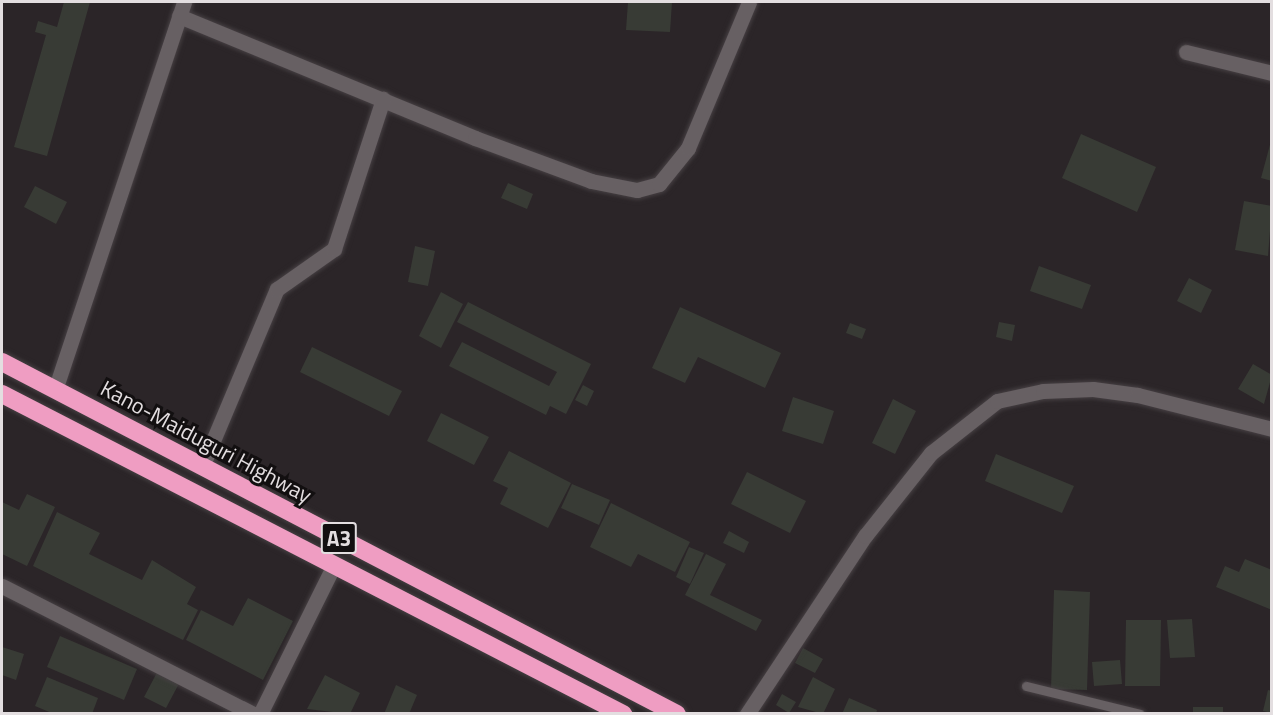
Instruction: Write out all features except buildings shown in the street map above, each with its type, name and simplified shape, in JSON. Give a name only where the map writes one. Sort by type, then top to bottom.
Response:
[{"type":"highway","name":"Kano-Maiduguri Highway","points":[[2,362],[677,714]]},
{"type":"highway","name":"A3","points":[[2,394],[624,714]]},
{"type":"street","points":[[55,390],[182,9],[383,99],[591,180],[637,190],[659,184],[688,148],[749,2]]},
{"type":"street","points":[[1186,52],[1272,73]]},
{"type":"street","points":[[202,467],[277,289],[334,249],[383,99]]},
{"type":"street","points":[[747,714],[865,536],[931,453],[997,401],[1042,391],[1093,389],[1138,395],[1272,429]]},
{"type":"street","points":[[260,714],[334,565]]},
{"type":"street","points":[[2,586],[253,714]]},
{"type":"lane","points":[[1026,686],[1140,714]]}]
